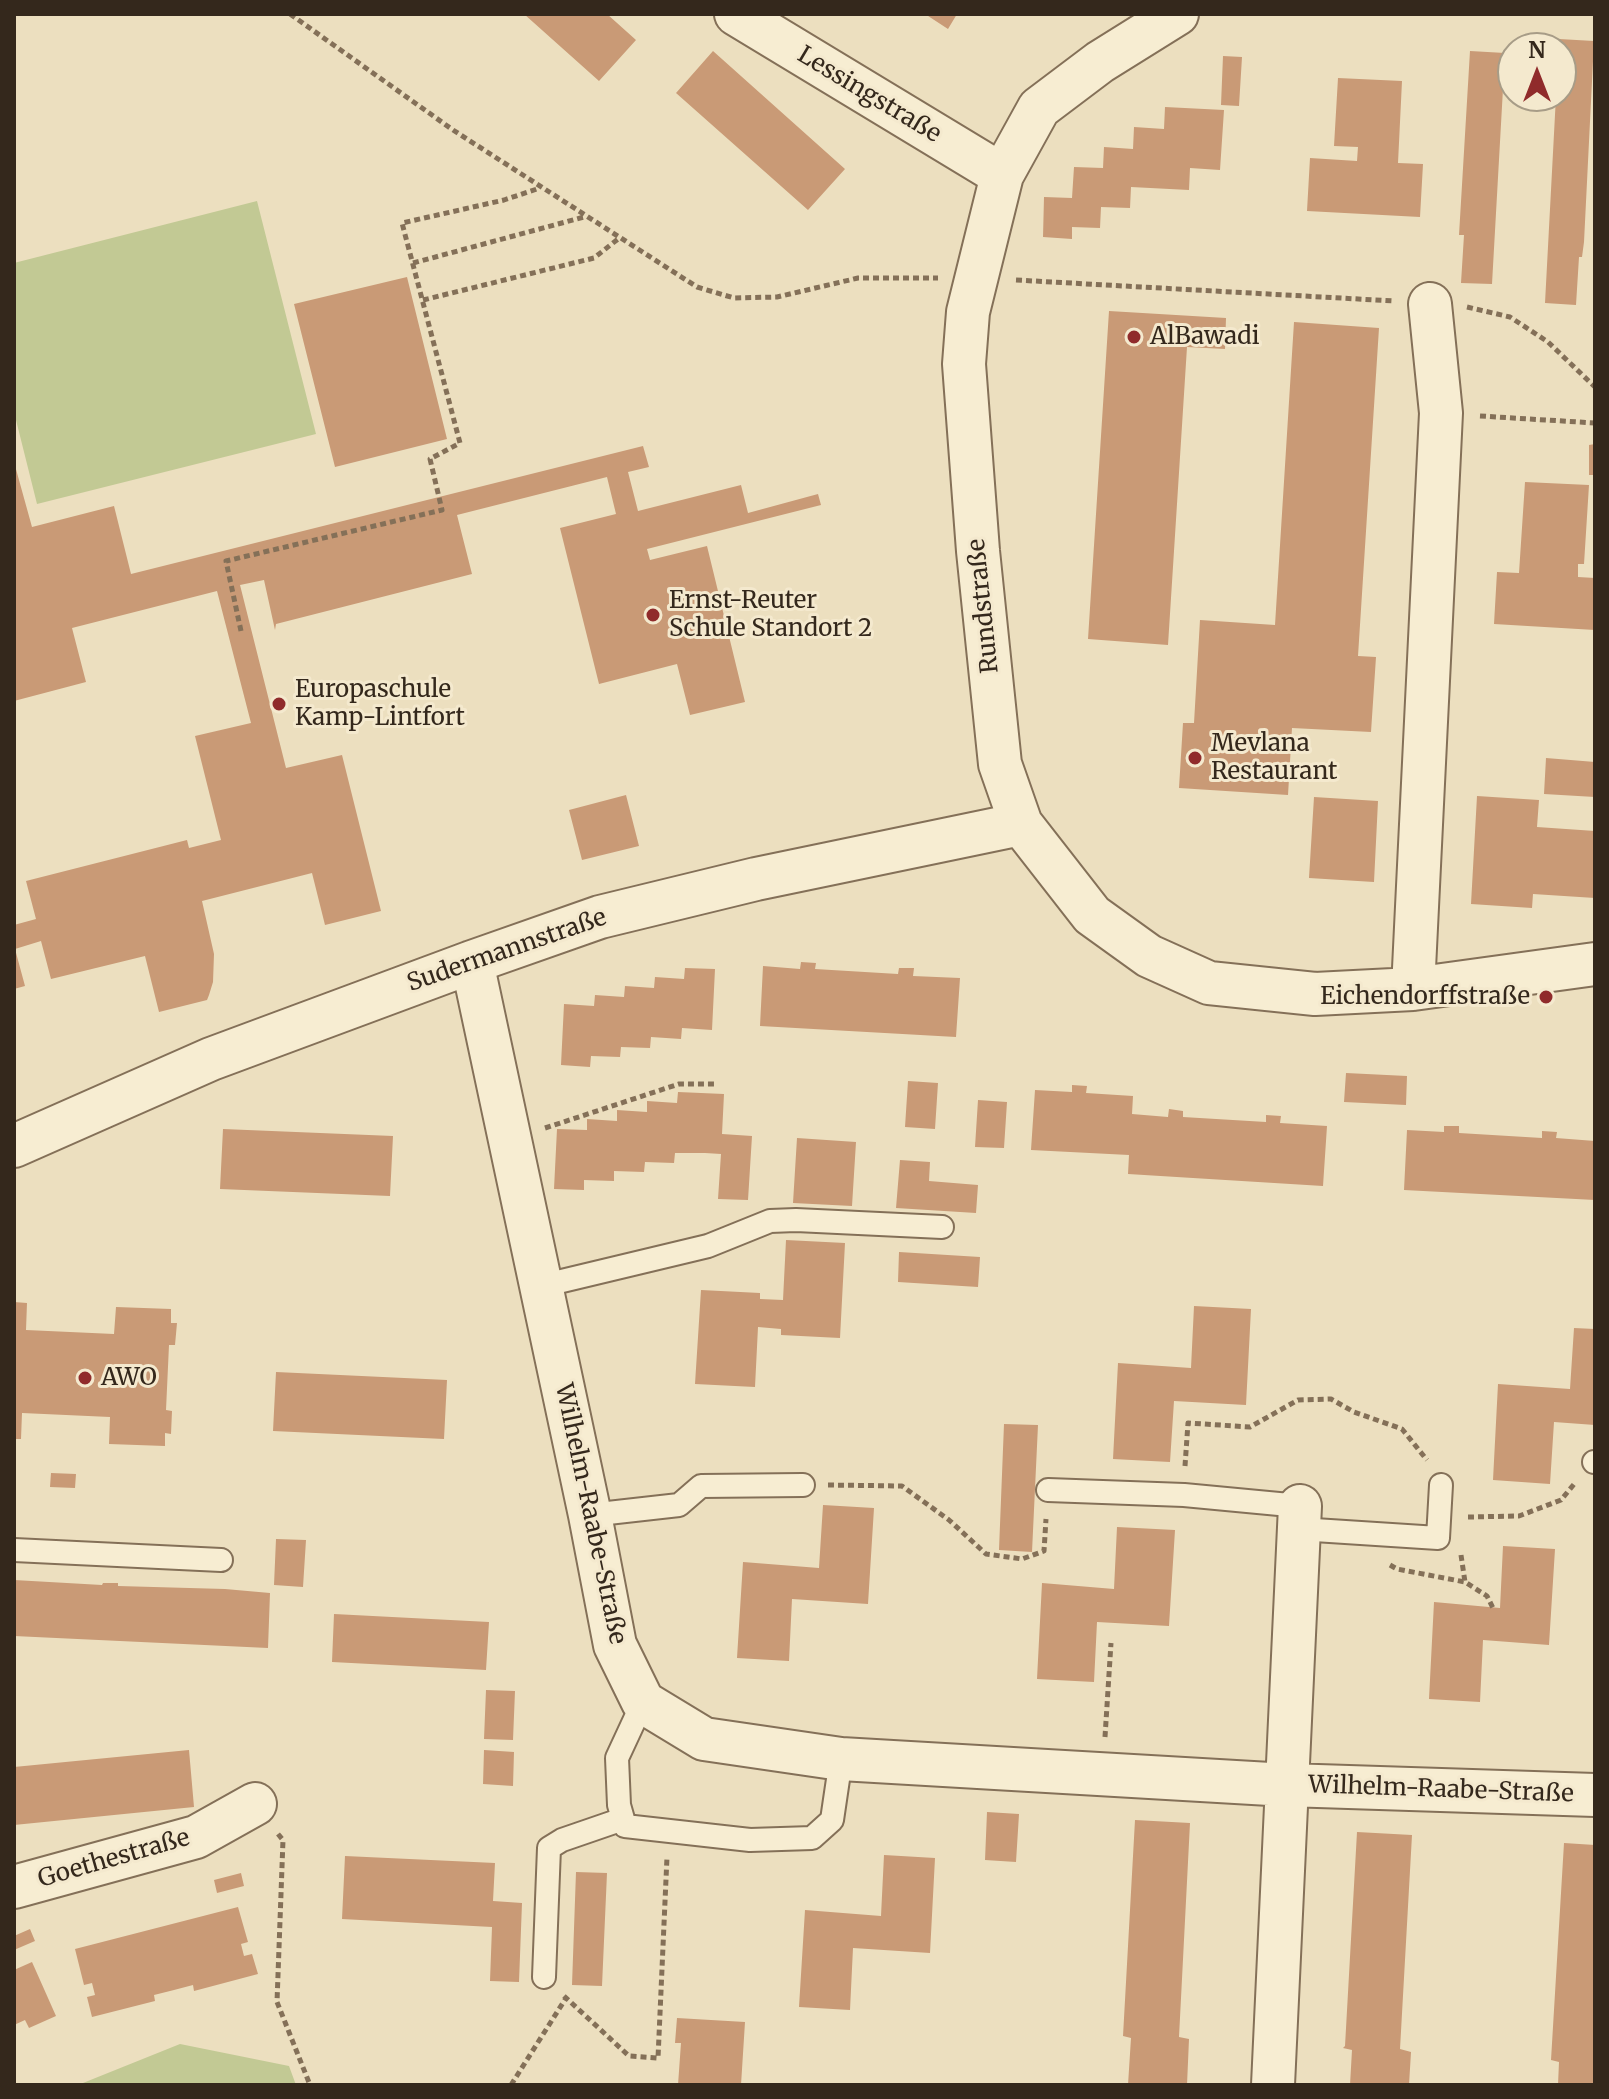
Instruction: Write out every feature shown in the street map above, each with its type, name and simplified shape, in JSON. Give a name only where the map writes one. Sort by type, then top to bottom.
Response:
[{"type":"street","name":"Lessingstraße","points":[[736,14],[1002,175]]},
{"type":"street","name":"Rundstraße","points":[[1177,14],[1100,62],[1039,108],[1002,175],[968,312],[964,364],[978,551],[1000,764],[1021,824],[1092,915],[1149,956],[1209,983],[1315,994],[1413,989],[1595,964]]},
{"type":"street","points":[[1413,989],[1441,413],[1430,304]]},
{"type":"street","name":"Sudermannstraße","points":[[14,1146],[211,1059],[600,917],[756,879],[1021,824]]},
{"type":"street","name":"Wilhelm-Raabe-Straße","points":[[472,962],[615,1645],[643,1702],[704,1739],[841,1759],[1287,1785],[1595,1795]]},
{"type":"street","name":"Wilhelm-Raabe-Straße","points":[[1273,2085],[1300,1518]]},
{"type":"street","name":"Goethestraße","points":[[14,1887],[196,1837],[255,1804]]},
{"type":"lane","points":[[541,1286],[708,1246],[770,1221],[942,1227]]},
{"type":"lane","points":[[590,1515],[679,1505],[701,1486],[803,1485]]},
{"type":"lane","points":[[1048,1490],[1184,1495],[1380,1535],[1438,1538],[1441,1485]]},
{"type":"lane","points":[[14,1550],[221,1560]]},
{"type":"lane","points":[[643,1702],[617,1758],[619,1805],[625,1826],[750,1840],[812,1838],[832,1820],[841,1759]]},
{"type":"lane","points":[[544,1977],[549,1848],[562,1840],[623,1819]]},
{"type":"path","points":[[290,14],[453,130],[618,239],[697,287],[734,298],[777,297],[858,278],[976,278],[1476,308],[1510,317],[1548,342],[1595,387]]},
{"type":"path","points":[[241,631],[226,561],[442,510],[430,459],[460,443],[402,223],[504,200],[540,188]]},
{"type":"path","points":[[413,263],[585,217]]},
{"type":"path","points":[[423,300],[594,258],[618,239]]},
{"type":"path","points":[[1441,413],[1595,423]]},
{"type":"path","points":[[510,1139],[679,1084],[716,1084]]},
{"type":"path","points":[[1184,1495],[1188,1423],[1250,1427],[1298,1400],[1331,1399],[1354,1412],[1402,1429],[1439,1474],[1441,1485]]},
{"type":"path","points":[[1439,1518],[1519,1516],[1561,1500],[1594,1462]]},
{"type":"path","points":[[803,1485],[902,1486],[949,1520],[986,1554],[1022,1559],[1044,1551],[1048,1490]]},
{"type":"path","points":[[1380,1535],[1386,1562],[1397,1569],[1465,1582],[1487,1596],[1493,1608]]},
{"type":"path","points":[[1103,1774],[1111,1643]]},
{"type":"path","points":[[255,1804],[283,1840],[277,2002],[310,2085]]},
{"type":"path","points":[[544,1977],[629,2056],[658,2058],[668,1832]]},
{"type":"path","points":[[511,2085],[566,1998]]},
{"type":"green space","points":[[257,201],[316,434],[37,504],[14,412],[14,263]]},
{"type":"green space","points":[[180,2044],[289,2066],[296,2085],[78,2085]]},
{"type":"building","points":[[524,14],[607,14],[636,40],[599,81]]},
{"type":"building","points":[[925,14],[957,14],[948,29]]},
{"type":"building","points":[[1577,40],[1594,41],[1584,242],[1582,257],[1579,257],[1576,305],[1545,303],[1555,112],[1577,112]]},
{"type":"building","points":[[713,51],[845,169],[808,210],[676,93]]},
{"type":"building","points":[[1470,51],[1497,53],[1497,112],[1502,112],[1492,284],[1461,283],[1464,235],[1459,235]]},
{"type":"building","points":[[1223,56],[1242,57],[1239,106],[1221,105]]},
{"type":"building","points":[[1338,78],[1402,81],[1398,163],[1423,164],[1420,217],[1307,211],[1310,158],[1357,161],[1358,147],[1334,146]]},
{"type":"building","points":[[1165,107],[1224,110],[1220,170],[1190,168],[1189,190],[1131,187],[1130,208],[1101,207],[1100,228],[1072,227],[1072,239],[1043,237],[1044,197],[1072,198],[1074,167],[1103,168],[1104,147],[1133,149],[1134,127],[1164,129]]},
{"type":"building","points":[[407,277],[447,439],[335,467],[294,304]]},
{"type":"building","points":[[1109,311],[1226,318],[1225,349],[1187,347],[1168,645],[1088,639]]},
{"type":"building","points":[[1294,322],[1379,328],[1358,656],[1376,657],[1371,732],[1292,728],[1288,795],[1179,788],[1183,723],[1194,723],[1200,620],[1275,625]]},
{"type":"building","points":[[1595,444],[1595,475],[1589,475],[1589,445]]},
{"type":"building","points":[[643,446],[649,467],[628,472],[638,511],[741,485],[748,513],[818,494],[821,505],[647,549],[650,560],[707,546],[745,702],[690,715],[677,664],[599,684],[560,528],[616,514],[607,477],[457,515],[472,574],[276,624],[275,630],[264,580],[240,585],[286,768],[342,755],[381,911],[325,925],[312,873],[202,901],[214,954],[209,995],[207,1000],[159,1012],[145,956],[51,979],[41,941],[15,949],[25,986],[14,989],[14,925],[36,919],[26,881],[187,840],[189,848],[221,840],[195,736],[251,723],[217,591],[72,628],[86,682],[14,701],[14,462],[32,527],[114,506],[131,574]]},
{"type":"building","points":[[1525,482],[1589,485],[1584,564],[1578,564],[1578,577],[1595,578],[1595,630],[1494,624],[1497,572],[1519,573]]},
{"type":"building","points":[[1546,758],[1595,762],[1595,797],[1544,794]]},
{"type":"building","points":[[626,795],[639,846],[582,860],[569,810]]},
{"type":"building","points":[[1477,796],[1539,800],[1537,827],[1595,831],[1595,898],[1533,894],[1532,908],[1471,904]]},
{"type":"building","points":[[1314,797],[1378,801],[1374,882],[1309,878]]},
{"type":"building","points":[[801,962],[816,963],[815,969],[898,974],[899,968],[914,968],[913,976],[960,978],[956,1037],[760,1026],[763,966],[800,969]]},
{"type":"building","points":[[685,968],[715,969],[712,1030],[682,1028],[681,1039],[651,1037],[650,1048],[621,1047],[620,1057],[591,1056],[590,1067],[561,1065],[564,1004],[594,1006],[595,995],[624,997],[625,986],[654,988],[655,977],[684,979]]},
{"type":"building","points":[[1346,1073],[1407,1076],[1406,1105],[1344,1102]]},
{"type":"building","points":[[908,1081],[938,1083],[935,1129],[905,1127]]},
{"type":"building","points":[[1072,1085],[1087,1086],[1086,1093],[1133,1096],[1132,1114],[1168,1117],[1169,1109],[1183,1111],[1183,1117],[1266,1122],[1266,1115],[1281,1116],[1280,1123],[1327,1126],[1323,1186],[1128,1174],[1129,1155],[1031,1150],[1035,1090],[1072,1092]]},
{"type":"building","points":[[678,1092],[724,1094],[722,1134],[752,1136],[748,1200],[718,1199],[721,1154],[705,1153],[675,1153],[674,1163],[645,1162],[644,1172],[614,1171],[614,1181],[584,1180],[584,1190],[554,1189],[557,1129],[587,1130],[587,1119],[617,1121],[617,1110],[647,1112],[647,1101],[677,1103]]},
{"type":"building","points":[[978,1100],[1007,1102],[1004,1148],[975,1147]]},
{"type":"building","points":[[1444,1126],[1459,1126],[1459,1133],[1542,1138],[1542,1131],[1557,1132],[1556,1138],[1595,1141],[1595,1200],[1404,1190],[1407,1130],[1444,1132]]},
{"type":"building","points":[[223,1129],[393,1136],[390,1196],[220,1189]]},
{"type":"building","points":[[797,1138],[856,1142],[852,1206],[793,1203]]},
{"type":"building","points":[[900,1160],[930,1162],[929,1181],[978,1185],[976,1213],[896,1208]]},
{"type":"building","points":[[786,1240],[845,1243],[840,1338],[781,1335],[781,1329],[758,1327],[755,1387],[695,1384],[701,1290],[760,1293],[760,1299],[783,1300]]},
{"type":"building","points":[[899,1252],[980,1257],[978,1287],[898,1282]]},
{"type":"building","name":"AWO","points":[[14,1302],[27,1303],[26,1330],[114,1334],[116,1307],[171,1309],[171,1323],[177,1323],[175,1345],[169,1345],[166,1410],[172,1411],[171,1434],[165,1433],[165,1446],[109,1444],[110,1417],[22,1413],[21,1439],[14,1439]]},
{"type":"building","points":[[1194,1306],[1251,1309],[1246,1405],[1174,1401],[1170,1462],[1113,1459],[1118,1363],[1191,1368]]},
{"type":"building","points":[[1574,1328],[1595,1329],[1595,1425],[1554,1422],[1550,1484],[1493,1480],[1498,1384],[1570,1389]]},
{"type":"building","points":[[276,1372],[447,1380],[444,1439],[273,1431]]},
{"type":"building","points":[[1004,1424],[1038,1425],[1032,1552],[999,1550]]},
{"type":"building","points":[[51,1473],[76,1474],[75,1488],[50,1487]]},
{"type":"building","points":[[823,1505],[874,1508],[868,1604],[792,1599],[789,1661],[737,1658],[743,1562],[819,1568]]},
{"type":"building","points":[[1117,1527],[1175,1530],[1169,1626],[1097,1622],[1094,1682],[1037,1679],[1042,1583],[1114,1589]]},
{"type":"building","points":[[276,1539],[306,1540],[303,1587],[274,1585]]},
{"type":"building","points":[[1503,1546],[1555,1549],[1549,1645],[1483,1640],[1480,1702],[1429,1699],[1434,1602],[1500,1608]]},
{"type":"building","points":[[14,1580],[270,1593],[268,1648],[14,1636]]},
{"type":"building","points":[[334,1614],[489,1622],[486,1670],[332,1662]]},
{"type":"building","points":[[486,1690],[515,1691],[513,1740],[484,1739]]},
{"type":"building","points":[[189,1750],[194,1807],[14,1825],[14,1767]]},
{"type":"building","points":[[484,1750],[514,1752],[513,1786],[483,1784]]},
{"type":"building","points":[[987,1812],[1019,1814],[1016,1862],[985,1860]]},
{"type":"building","points":[[1135,1820],[1190,1823],[1179,2037],[1189,2039],[1187,2085],[1128,2085],[1131,2038],[1123,2036]]},
{"type":"building","points":[[1357,1832],[1412,1835],[1400,2049],[1411,2052],[1409,2085],[1350,2085],[1352,2050],[1343,2048]]},
{"type":"building","points":[[1564,1843],[1595,1845],[1595,2085],[1558,2085],[1559,2062],[1551,2060]]},
{"type":"building","points":[[884,1855],[935,1858],[930,1953],[853,1948],[850,2010],[799,2007],[805,1910],[881,1916]]},
{"type":"building","points":[[345,1856],[495,1863],[493,1901],[522,1903],[519,1982],[490,1981],[492,1927],[342,1919]]},
{"type":"building","points":[[576,1872],[607,1873],[602,1986],[572,1985]]},
{"type":"building","points":[[241,1873],[244,1886],[217,1893],[214,1880]]},
{"type":"building","points":[[238,1907],[248,1942],[241,1944],[244,1956],[252,1954],[258,1974],[194,1991],[193,1985],[154,1995],[155,2001],[92,2017],[87,1997],[95,1995],[92,1983],[84,1985],[75,1949]]},
{"type":"building","points":[[30,1929],[35,1941],[14,1950],[14,1936]]},
{"type":"building","points":[[32,1962],[56,2016],[29,2028],[25,2020],[14,2025],[14,1970]]},
{"type":"building","points":[[677,2018],[745,2022],[741,2085],[678,2085],[681,2043],[675,2043]]},
{"type":"place","name":"AlBawadi","points":[[1134,337]]},
{"type":"place","name":"Ernst-Reuter Schule Standort 2","points":[[653,615]]},
{"type":"place","name":"Europaschule Kamp-Lintfort","points":[[279,704]]},
{"type":"place","name":"Mevlana Restaurant","points":[[1195,758]]},
{"type":"place","name":"Eichendorffstraße","points":[[1546,997]]},
{"type":"place","name":"AWO","points":[[85,1378]]}]
